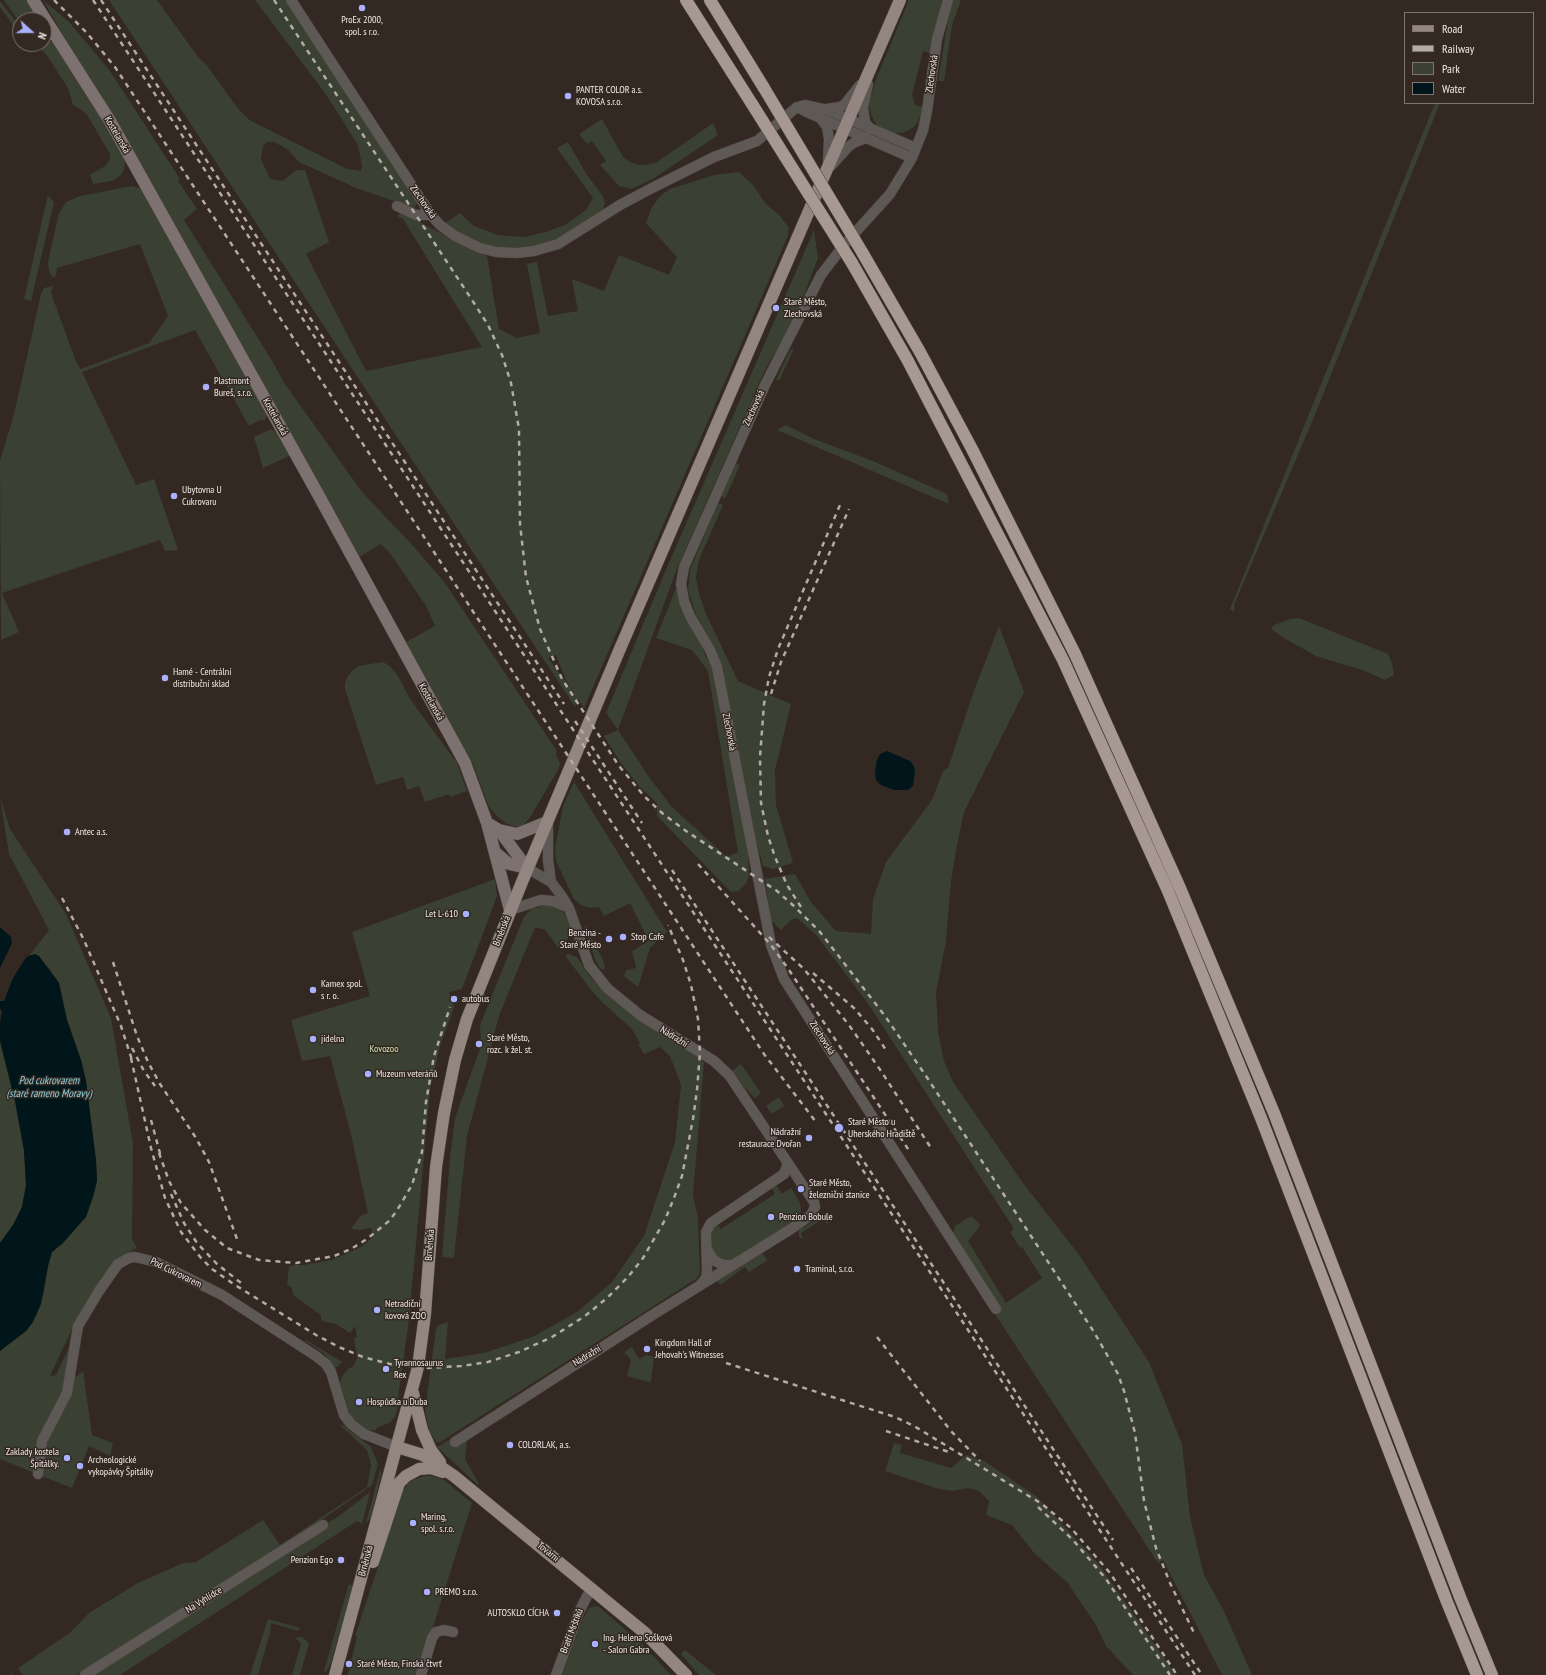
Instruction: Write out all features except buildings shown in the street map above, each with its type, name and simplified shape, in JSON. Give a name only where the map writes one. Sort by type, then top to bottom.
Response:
[{"type":"highway","points":[[686,0],[852,263],[908,361],[1063,660],[1164,884],[1261,1118],[1447,1602],[1477,1675]]},
{"type":"highway","points":[[710,0],[862,252],[920,352],[972,449],[1075,654],[1180,888],[1274,1112],[1460,1597],[1492,1675]]},
{"type":"main road","name":"Kostelanská","points":[[33,0],[110,121],[319,496],[465,763],[487,823],[510,910]]},
{"type":"main road","name":"Brněnská","points":[[335,1675],[418,1367],[423,1334],[436,1167],[450,1083],[469,1013],[527,868],[548,822],[625,637],[900,0]]},
{"type":"main road","points":[[487,823],[499,830],[517,834],[548,822]]},
{"type":"main road","points":[[499,830],[527,868]]},
{"type":"main road","points":[[496,853],[509,864],[527,868]]},
{"type":"main road","points":[[412,1391],[422,1430],[431,1450],[454,1476]]},
{"type":"main road","name":"Tovární","points":[[397,1447],[423,1455],[454,1476],[645,1633],[686,1675]]},
{"type":"main road","points":[[360,1584],[375,1558],[396,1490],[402,1479],[414,1471],[425,1468],[437,1469],[454,1476]]},
{"type":"street","name":"Zlechovská","points":[[291,0],[431,215],[440,225],[454,236],[480,248],[496,252],[516,253],[534,251],[558,244],[620,205],[652,188],[714,157],[757,141],[797,107]]},
{"type":"street","name":"Zlechovská","points":[[948,0],[937,39],[923,130],[912,158],[893,189],[844,244],[821,275],[765,385],[684,567],[681,584],[684,601],[690,616],[710,650],[717,667],[770,941],[784,979],[996,1308]]},
{"type":"street","points":[[797,107],[805,105],[825,109],[840,107],[845,104],[863,80],[876,57]]},
{"type":"street","points":[[868,134],[863,107],[876,57]]},
{"type":"street","points":[[797,107],[821,119],[847,125],[868,134],[912,158]]},
{"type":"street","points":[[825,109],[847,125]]},
{"type":"street","points":[[821,119],[826,127],[829,139],[830,152],[827,172]]},
{"type":"street","points":[[827,172],[848,147],[868,134],[916,148]]},
{"type":"street","points":[[397,206],[416,214],[431,215]]},
{"type":"street","name":"Nádražní","points":[[548,822],[548,860],[552,882]]},
{"type":"street","name":"Nádražní","points":[[455,1442],[790,1229],[811,1215],[815,1207],[814,1202],[737,1086],[722,1068],[640,1015],[599,979],[591,969],[586,958],[569,908],[562,895],[552,882],[527,868]]},
{"type":"street","points":[[510,910],[541,900],[553,901],[569,908]]},
{"type":"street","points":[[701,1285],[706,1278],[706,1232],[711,1223],[784,1174],[788,1168],[788,1163]]},
{"type":"street","points":[[707,1248],[715,1261],[723,1265],[733,1265]]},
{"type":"street","name":"Pod Cukrovarem","points":[[38,1474],[42,1441],[67,1393],[78,1326],[99,1291],[118,1264],[129,1258],[135,1257],[156,1262],[222,1296],[316,1356],[330,1368],[344,1415],[351,1424],[364,1434],[397,1447]]},
{"type":"street","name":"Na Vyhlídce","points":[[85,1675],[323,1525]]},
{"type":"street","name":"Bratří Mrštíků","points":[[556,1675],[579,1612],[593,1589]]},
{"type":"street","points":[[421,1675],[432,1638],[436,1632],[444,1630],[453,1632]]},
{"type":"green space","points":[[4,0],[26,0],[34,12],[12,12]]},
{"type":"green space","points":[[43,0],[69,22],[110,71],[180,179],[178,181],[197,209],[184,220],[285,384],[362,492],[415,548],[445,583],[557,751],[556,755],[560,763],[558,770],[529,819],[522,826],[517,827],[507,824],[489,807],[472,762],[470,761],[406,642],[435,626],[426,606],[390,553],[381,544],[359,557],[52,16],[52,12],[50,12]]},
{"type":"green space","points":[[109,0],[157,0],[198,57],[206,64],[236,106],[247,118],[347,169],[361,171],[362,166],[358,145],[325,93],[255,0],[285,0],[417,201],[414,208],[356,188],[299,162],[287,149],[274,142],[267,142],[263,146],[261,159],[270,179],[283,181],[296,170],[305,170],[329,242],[306,254],[366,371],[482,347],[403,219],[397,216],[400,213],[407,215],[460,244],[487,256],[499,329],[517,338],[540,333],[527,264],[537,262],[548,316],[578,311],[572,279],[604,291],[619,255],[669,275],[677,257],[646,223],[651,209],[660,196],[670,189],[714,175],[739,172],[754,186],[764,202],[780,216],[789,228],[788,235],[775,266],[584,708],[578,699],[575,707]],"holes":[[[556,655],[566,680],[573,691],[548,658]]]},
{"type":"green space","points":[[909,0],[942,0],[930,53],[923,51],[912,95],[915,105],[923,107],[922,113],[915,126],[909,130],[902,133],[891,133],[883,130],[876,124],[871,114],[869,104],[875,82]]},
{"type":"green space","points":[[953,0],[961,0],[952,25],[944,81],[938,81],[949,14]]},
{"type":"green space","points":[[0,1],[12,17],[12,24],[0,7]]},
{"type":"green space","points":[[52,42],[109,129],[125,159],[124,170],[121,175],[112,181],[93,184],[90,175],[105,166],[110,160],[110,154],[86,113],[73,105],[68,88],[44,52],[52,52]]},
{"type":"green space","points":[[1435,104],[1440,104],[1314,417],[1234,605],[1234,612],[1230,609]]},
{"type":"green space","points":[[602,119],[623,157],[630,162],[639,165],[647,165],[657,162],[713,123],[718,135],[653,179],[631,189],[619,186],[600,165],[606,161],[592,141],[587,144],[579,134]]},
{"type":"green space","points":[[568,142],[587,175],[603,196],[605,203],[603,209],[596,217],[567,234],[547,243],[531,247],[503,248],[487,245],[477,242],[445,225],[445,223],[460,213],[474,226],[498,235],[524,237],[546,232],[565,225],[586,210],[593,198],[557,148]]},
{"type":"green space","points":[[132,186],[139,188],[143,192],[267,416],[265,420],[260,420],[249,426],[195,330],[82,372],[136,485],[154,479],[178,550],[165,551],[160,540],[2,593],[19,632],[1,640],[0,461],[14,414],[41,294],[44,288],[53,286],[51,293],[77,364],[81,369],[149,343],[168,316],[140,244],[57,268],[55,278],[51,275],[49,270],[48,262],[59,213],[66,202],[80,196]]},
{"type":"green space","points":[[48,195],[54,202],[31,301],[24,299]]},
{"type":"green space","points":[[814,230],[818,258],[797,314],[764,372],[676,571],[618,730],[606,713],[665,572]]},
{"type":"green space","points":[[793,349],[779,381],[776,380],[790,350]]},
{"type":"green space","points":[[786,425],[814,439],[873,461],[947,494],[949,504],[777,430]]},
{"type":"green space","points":[[271,429],[277,432],[289,453],[289,456],[263,468],[254,437]]},
{"type":"green space","points":[[735,463],[740,465],[725,499],[721,495]]},
{"type":"green space","points":[[718,503],[723,505],[699,560],[696,577],[699,594],[706,614],[738,681],[791,704],[775,770],[776,805],[793,863],[773,869],[763,866],[751,823],[711,642],[696,614],[688,591],[690,570]]},
{"type":"green space","points":[[678,583],[705,655],[714,672],[748,851],[749,876],[747,882],[739,891],[731,892],[657,816],[657,803],[640,787],[621,763],[604,736],[618,730],[649,777],[672,807],[727,857],[738,852],[708,671],[692,650],[656,638]]},
{"type":"green space","points":[[1299,618],[1388,654],[1392,663],[1394,675],[1385,680],[1365,671],[1316,656],[1271,629],[1274,625],[1290,619]]},
{"type":"green space","points":[[999,626],[1024,692],[964,812],[951,881],[946,941],[936,993],[938,1032],[944,1061],[953,1082],[1023,1183],[1080,1256],[1149,1362],[1182,1444],[1190,1517],[1204,1575],[1223,1609],[1252,1675],[1222,1675],[1163,1560],[1158,1563],[993,1311],[953,1234],[955,1226],[971,1216],[977,1221],[980,1226],[968,1241],[1006,1303],[1042,1278],[1022,1247],[1020,1248],[1010,1232],[1014,1229],[867,1002],[817,936],[797,918],[792,919],[781,930],[771,920],[765,879],[795,874],[811,902],[836,931],[871,934],[873,899],[886,862],[932,800],[943,771],[948,768],[975,688]]},
{"type":"green space","points":[[383,662],[390,666],[398,676],[410,699],[457,763],[467,791],[450,797],[449,794],[425,802],[419,786],[407,790],[403,777],[376,785],[345,689],[345,683],[348,676],[358,666]]},
{"type":"green space","points":[[574,782],[667,932],[650,948],[638,987],[624,976],[626,970],[636,968],[632,951],[647,942],[648,939],[630,903],[604,916],[599,907],[590,908],[581,905],[574,899],[556,861],[555,848],[563,806]]},
{"type":"green space","points":[[0,797],[10,829],[66,914],[111,1018],[133,1144],[132,1239],[137,1248],[117,1259],[101,1280],[75,1323],[50,1376],[56,1375],[74,1337],[64,1387],[83,1371],[92,1435],[113,1443],[110,1456],[89,1446],[72,1488],[0,1459],[0,1351],[26,1331],[37,1314],[44,1292],[52,1252],[63,1243],[93,1197],[97,1181],[96,1160],[86,1081],[81,1060],[67,1020],[59,983],[49,968],[35,955],[29,956],[49,930],[9,854]]},
{"type":"green space","name":"Kovozoo","points":[[495,879],[497,896],[462,989],[449,992],[454,1007],[440,1046],[430,1090],[409,1319],[398,1398],[400,1399],[396,1414],[391,1422],[377,1428],[376,1430],[367,1430],[358,1425],[350,1415],[340,1383],[342,1376],[350,1367],[352,1368],[357,1359],[354,1338],[357,1337],[355,1326],[350,1333],[336,1324],[322,1321],[321,1315],[294,1296],[291,1287],[287,1285],[289,1266],[332,1260],[361,1247],[373,1237],[371,1228],[359,1230],[351,1229],[360,1216],[368,1213],[350,1130],[330,1056],[302,1061],[291,1020],[370,996],[352,932]]},
{"type":"green space","points":[[543,903],[557,907],[565,914],[570,928],[568,938],[565,945],[560,950],[545,930],[535,927],[499,1016],[467,1136],[454,1258],[442,1257],[450,1158],[455,1118],[481,1046],[480,1025],[523,919],[532,909],[540,907],[540,904]]},
{"type":"green space","points":[[584,927],[586,927],[602,958],[605,967],[604,970],[600,968],[595,959]]},
{"type":"green space","points":[[569,954],[577,957],[590,977],[630,1014],[698,1057],[704,1063],[693,1195],[698,1218],[700,1274],[696,1279],[440,1442],[436,1442],[429,1430],[425,1410],[436,1329],[438,1325],[448,1322],[445,1359],[484,1353],[532,1337],[577,1312],[612,1282],[644,1236],[675,1142],[681,1085],[670,1056],[660,1047],[644,1054],[638,1044],[640,1043],[631,1028],[592,991],[566,957],[566,955]]},
{"type":"green space","points":[[0,1041],[15,1101],[24,1151],[26,1185],[22,1207],[13,1225],[0,1243]]},
{"type":"green space","points":[[741,1064],[761,1093],[755,1098],[744,1087],[732,1071]]},
{"type":"green space","points":[[779,1097],[784,1106],[772,1114],[766,1106]]},
{"type":"green space","points":[[776,1185],[782,1194],[791,1188],[800,1203],[801,1211],[799,1218],[735,1261],[720,1260],[712,1251],[711,1247],[711,1236],[714,1227],[717,1224],[721,1229],[775,1194],[772,1188]]},
{"type":"green space","points":[[822,1216],[828,1219],[827,1224],[823,1219],[801,1233],[803,1239],[799,1237],[799,1230]]},
{"type":"green space","points":[[761,1252],[768,1260],[749,1272],[745,1267],[720,1285],[717,1280]]},
{"type":"green space","points":[[306,1340],[342,1362],[337,1367],[334,1367],[325,1354],[305,1341]]},
{"type":"green space","points":[[632,1347],[639,1359],[647,1355],[654,1357],[651,1381],[649,1382],[627,1376],[631,1360],[624,1352]]},
{"type":"green space","points":[[339,1424],[344,1426],[371,1447],[378,1464],[372,1485],[279,1549],[77,1675],[23,1675],[18,1668],[71,1632],[89,1613],[138,1583],[183,1563],[196,1562],[263,1520],[280,1545],[367,1487],[371,1465],[367,1450]]},
{"type":"green space","points":[[452,1438],[467,1440],[465,1459],[479,1484],[478,1485],[436,1446],[440,1446]]},
{"type":"green space","points":[[894,1443],[902,1445],[900,1453],[951,1468],[966,1455],[984,1461],[1036,1496],[1097,1562],[1176,1675],[1133,1675],[1106,1646],[1096,1625],[1067,1582],[1035,1554],[1012,1525],[986,1515],[989,1501],[979,1491],[968,1488],[953,1491],[939,1489],[885,1471]]},
{"type":"green space","points":[[381,1467],[381,1475],[371,1518],[366,1523]]},
{"type":"green space","points":[[425,1476],[431,1476],[444,1480],[472,1503],[418,1675],[348,1675],[357,1636],[355,1636],[400,1496],[408,1483]]},
{"type":"green space","points":[[370,1492],[362,1524],[356,1520],[357,1521],[120,1675],[91,1675],[339,1516]]},
{"type":"green space","points":[[349,1583],[353,1587],[331,1663],[326,1672],[324,1671]]},
{"type":"green space","points":[[598,1606],[643,1645],[671,1675],[562,1675],[588,1609]]},
{"type":"green space","points":[[268,1619],[300,1628],[298,1631],[271,1623],[271,1629],[258,1675],[250,1675]]},
{"type":"green space","points":[[297,1637],[302,1637],[309,1643],[300,1675],[292,1675],[301,1643],[296,1639]]},
{"type":"green space","points":[[685,1650],[716,1675],[699,1675],[681,1654]]},
{"type":"water","points":[[887,751],[910,761],[914,766],[915,772],[913,786],[908,790],[894,790],[881,785],[876,780],[875,772],[877,760],[880,754]]},
{"type":"water","points":[[0,927],[11,937],[12,943],[0,968]]},
{"type":"water","name":"Pod cukrovarem (staré rameno Moravy)","points":[[35,954],[39,956],[59,983],[67,1020],[81,1060],[86,1081],[96,1160],[97,1181],[86,1217],[63,1243],[52,1252],[41,1304],[33,1322],[26,1331],[0,1351],[0,1243],[13,1225],[22,1207],[26,1185],[24,1151],[15,1101],[0,1041],[2,1011],[0,1009],[0,1001],[4,1001],[13,978],[25,959],[28,956]]},
{"type":"railway","points":[[54,0],[87,33],[115,67],[764,1054],[816,1122]]},
{"type":"railway","points":[[93,0],[1195,1675]]},
{"type":"railway","points":[[101,0],[564,704]]},
{"type":"railway","points":[[274,0],[474,303],[488,325],[502,355],[511,383],[519,429],[520,524],[526,577],[540,629],[562,679],[619,766],[645,797],[662,813],[686,831],[777,891],[820,932],[885,1016],[928,1079],[1094,1332],[1118,1374],[1135,1433],[1144,1501],[1156,1548],[1170,1583],[1195,1635]]},
{"type":"railway","points":[[801,907],[787,885],[775,857],[768,836],[761,803],[760,757],[764,704],[769,677],[778,649],[840,505]]},
{"type":"railway","points":[[771,694],[781,662],[849,509]]},
{"type":"railway","points":[[575,721],[642,823]]},
{"type":"railway","points":[[698,864],[771,945],[910,1152]]},
{"type":"railway","points":[[672,870],[1113,1540]]},
{"type":"railway","points":[[62,898],[84,940],[121,1026],[133,1063]]},
{"type":"railway","points":[[131,1058],[151,1148],[165,1198],[181,1232],[201,1258],[212,1269],[316,1335],[363,1357],[390,1364],[428,1368],[461,1366],[488,1362],[519,1352],[552,1337],[585,1316],[607,1298],[628,1277],[643,1258],[665,1220],[682,1176],[693,1119],[700,1053],[698,1019],[691,985],[683,960],[668,925]]},
{"type":"railway","points":[[769,937],[804,969],[849,1025],[931,1148]]},
{"type":"railway","points":[[113,962],[137,1036],[148,1062],[160,1084],[196,1138],[209,1162],[237,1239]]},
{"type":"railway","points":[[813,973],[854,1008],[872,1029],[886,1050]]},
{"type":"railway","points":[[159,1153],[169,1181],[181,1203],[205,1230],[227,1248],[259,1260],[296,1263],[334,1256],[351,1249],[367,1239],[389,1221],[412,1185],[422,1152],[426,1102],[434,1056],[450,1007]]},
{"type":"railway","points":[[132,1048],[144,1071],[155,1086]]},
{"type":"railway","points":[[151,1120],[161,1157]]},
{"type":"railway","points":[[171,1194],[184,1223],[197,1243],[217,1264],[241,1283]]},
{"type":"railway","points":[[877,1337],[951,1431],[980,1461]]},
{"type":"railway","points":[[726,1363],[895,1417],[914,1426],[1042,1504],[1071,1528],[1110,1573],[1177,1675]]},
{"type":"railway","points":[[886,1431],[949,1452]]},
{"type":"railway","points":[[1038,1507],[1073,1540],[1106,1579],[1170,1675]]},
{"type":"railway","points":[[1131,1568],[1202,1675]]},
{"type":"place","name":"ProEx 2000, spol. s r.o.","points":[[362,8]]},
{"type":"place","name":"PANTER COLOR a.s. KOVOSA s.r.o.","points":[[568,96]]},
{"type":"place","name":"Staré Město, Zlechovská","points":[[776,308]]},
{"type":"place","name":"Plastmont Bureš, s.r.o.","points":[[206,387]]},
{"type":"place","name":"Ubytovna U Cukrovaru","points":[[174,496]]},
{"type":"place","name":"Hamé - Centrální distribuční sklad","points":[[165,678]]},
{"type":"place","name":"Antec a.s.","points":[[67,832]]},
{"type":"place","name":"Let L-610","points":[[466,914]]},
{"type":"place","name":"Stop Cafe","points":[[623,937]]},
{"type":"place","name":"Benzina - Staré Město","points":[[609,939]]},
{"type":"place","name":"Kamex spol. s r. o.","points":[[313,990]]},
{"type":"place","name":"autobus","points":[[454,999]]},
{"type":"place","name":"jídelna","points":[[313,1039]]},
{"type":"place","name":"Staré Město, rozc. k žel. st.","points":[[479,1044]]},
{"type":"place","name":"Muzeum veteránů","points":[[368,1074]]},
{"type":"place","name":"Staré Město u Uherského Hradiště","points":[[839,1128]]},
{"type":"place","name":"Nádražní restaurace Dvořan","points":[[809,1138]]},
{"type":"place","name":"Staré Město, železniční stanice","points":[[801,1189]]},
{"type":"place","name":"Penzion Bobule","points":[[771,1217]]},
{"type":"place","name":"Traminal, s.r.o.","points":[[797,1269]]},
{"type":"place","name":"Netradiční kovová ZOO","points":[[377,1310]]},
{"type":"place","name":"Kingdom Hall of Jehovah's Witnesses","points":[[647,1349]]},
{"type":"place","name":"Tyrannosaurus Rex","points":[[386,1369]]},
{"type":"place","name":"Hospůdka u Duba","points":[[359,1402]]},
{"type":"place","name":"COLORLAK, a.s.","points":[[510,1445]]},
{"type":"place","name":"Zaklady kostela Špitálky.","points":[[67,1458]]},
{"type":"place","name":"Archeologické vykopávky Špitálky","points":[[80,1466]]},
{"type":"place","name":"Maring, spol. s.r.o.","points":[[413,1523]]},
{"type":"place","name":"Penzion Ego","points":[[341,1560]]},
{"type":"place","name":"PREMO s.r.o.","points":[[427,1592]]},
{"type":"place","name":"AUTOSKLO CÍCHA","points":[[557,1613]]},
{"type":"place","name":"Ing. Helena Sošková - Salon Gabra","points":[[595,1644]]},
{"type":"place","name":"Staré Město, Finská čtvrť","points":[[349,1664]]}]
